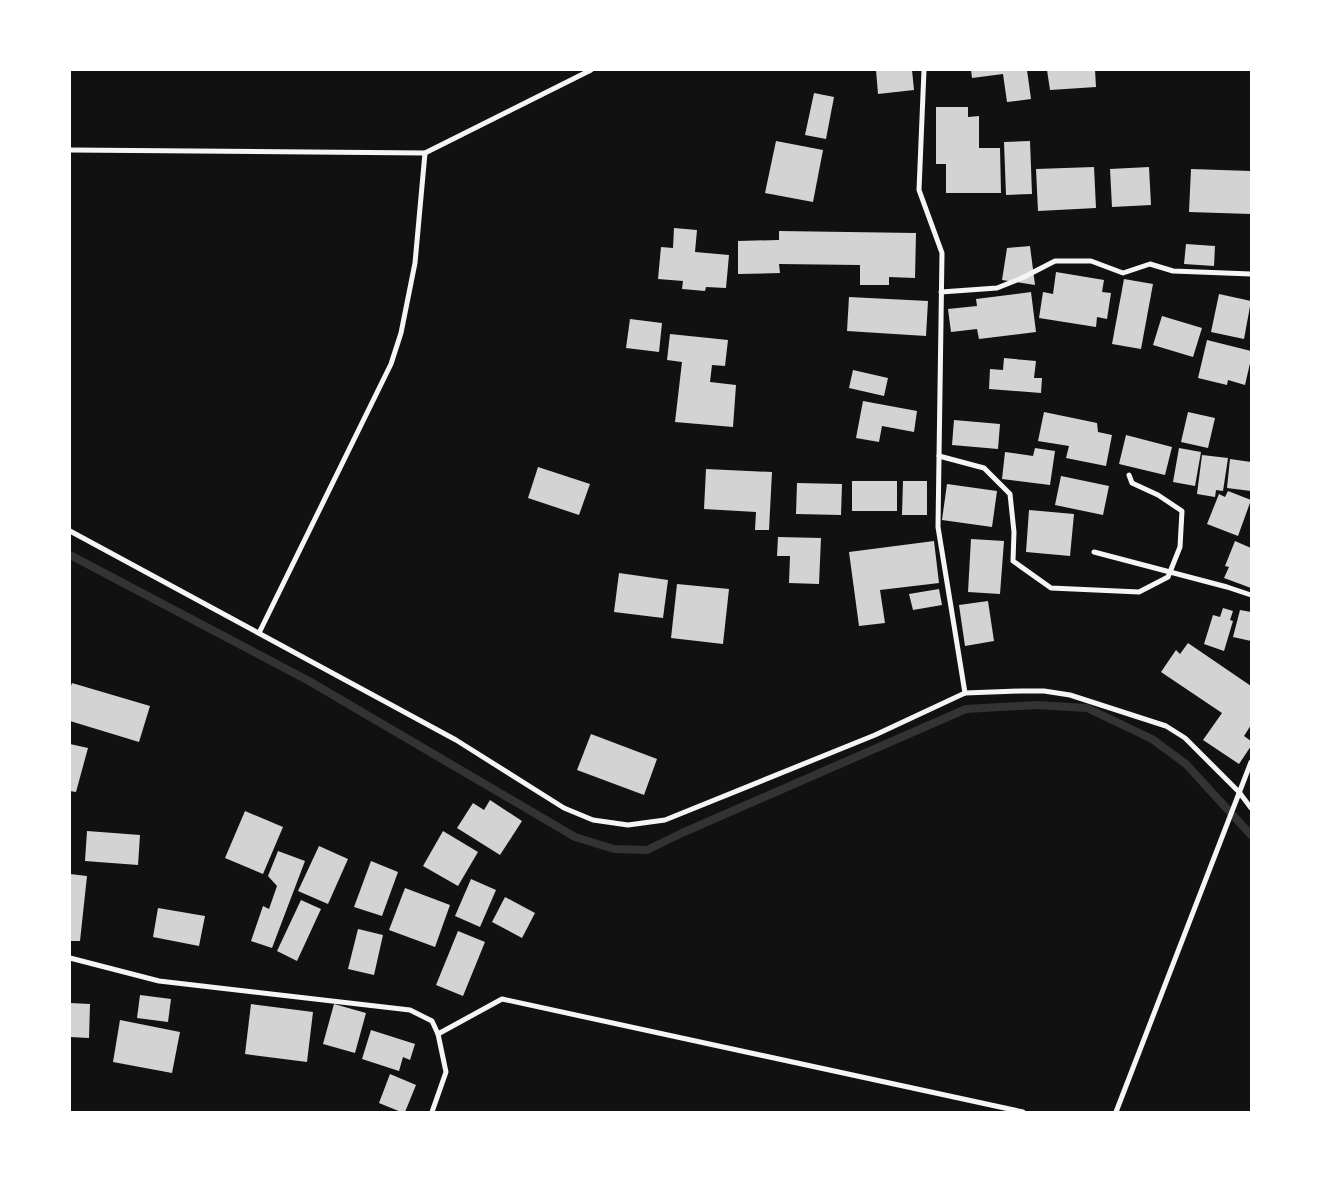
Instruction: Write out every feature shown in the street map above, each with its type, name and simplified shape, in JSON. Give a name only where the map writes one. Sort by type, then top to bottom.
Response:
[{"type":"street","points":[[70,150],[425,153],[591,70]]},
{"type":"street","points":[[924,70],[919,190],[942,252],[938,527],[966,693]]},
{"type":"street","points":[[259,633],[391,364],[401,333],[415,263],[425,153]]},
{"type":"street","points":[[941,292],[997,288],[1055,261],[1091,261],[1123,273],[1150,264],[1172,271],[1251,274]]},
{"type":"street","points":[[939,456],[984,468],[1010,494],[1014,532],[1013,561],[1051,588],[1139,592],[1168,577],[1180,546],[1182,511],[1158,495],[1132,483],[1129,475]]},
{"type":"street","points":[[70,531],[456,740],[564,808],[594,820],[628,825],[665,820],[874,735],[966,693],[1044,691],[1070,695],[1166,726],[1185,738],[1239,792],[1251,808]]},
{"type":"street","points":[[1094,552],[1228,586],[1251,595]]},
{"type":"street","points":[[1116,1112],[1251,762]]},
{"type":"street","points":[[70,958],[159,981],[410,1010],[432,1021],[438,1034],[446,1072],[432,1112]]},
{"type":"street","points":[[438,1034],[502,998],[1023,1112]]},
{"type":"building","points":[[876,70],[912,70],[914,90],[878,94]]},
{"type":"building","points":[[971,70],[1027,70],[1031,99],[1007,102],[1003,74],[972,78]]},
{"type":"building","points":[[1047,70],[1095,70],[1096,87],[1050,90]]},
{"type":"building","points":[[814,93],[834,97],[826,139],[805,135]]},
{"type":"building","points":[[936,107],[968,107],[968,117],[979,116],[979,148],[1000,148],[1001,193],[946,193],[946,164],[936,164]]},
{"type":"building","points":[[776,141],[823,150],[813,202],[765,193]]},
{"type":"building","points":[[1030,141],[1032,194],[1006,195],[1004,142]]},
{"type":"building","points":[[1094,167],[1096,208],[1038,211],[1036,169]]},
{"type":"building","points":[[1149,167],[1151,205],[1112,207],[1110,169]]},
{"type":"building","points":[[1191,169],[1251,171],[1251,214],[1189,212]]},
{"type":"building","points":[[674,228],[697,230],[695,252],[729,255],[726,288],[706,287],[705,291],[682,289],[683,281],[658,279],[661,247],[673,248]]},
{"type":"building","points":[[779,231],[916,233],[915,278],[889,277],[889,285],[860,285],[860,265],[779,264],[780,273],[738,274],[738,241],[779,240]]},
{"type":"building","points":[[1186,244],[1215,246],[1214,266],[1184,264]]},
{"type":"building","points":[[1030,246],[1035,285],[1002,280],[1007,248]]},
{"type":"building","points":[[1056,272],[1104,280],[1102,292],[1111,293],[1107,319],[1097,317],[1096,327],[1039,318],[1043,292],[1053,294]]},
{"type":"building","points":[[1124,279],[1153,284],[1141,349],[1112,344]]},
{"type":"building","points":[[1031,292],[1036,332],[979,339],[977,329],[951,332],[948,309],[977,306],[976,299]]},
{"type":"building","points":[[1219,294],[1251,301],[1244,339],[1211,332]]},
{"type":"building","points":[[849,297],[928,301],[926,336],[847,331]]},
{"type":"building","points":[[1162,316],[1202,328],[1193,357],[1153,345]]},
{"type":"building","points":[[630,319],[662,323],[659,352],[626,348]]},
{"type":"building","points":[[670,334],[728,340],[725,366],[712,365],[710,382],[736,385],[733,427],[675,422],[682,362],[667,360]]},
{"type":"building","points":[[1207,340],[1251,351],[1245,385],[1228,380],[1227,385],[1198,378]]},
{"type":"building","points":[[1004,358],[1036,361],[1034,378],[1042,378],[1041,393],[989,389],[990,369],[1003,370]]},
{"type":"building","points":[[853,370],[888,378],[884,396],[849,388]]},
{"type":"building","points":[[863,401],[917,411],[914,432],[882,426],[879,442],[856,438]]},
{"type":"building","points":[[1044,412],[1097,423],[1098,432],[1112,435],[1106,466],[1066,458],[1069,446],[1038,441]]},
{"type":"building","points":[[1188,412],[1215,418],[1208,448],[1181,442]]},
{"type":"building","points":[[954,420],[1000,424],[998,449],[952,445]]},
{"type":"building","points":[[1126,435],[1172,447],[1165,475],[1119,464]]},
{"type":"building","points":[[1035,448],[1055,451],[1050,485],[1002,479],[1005,452],[1033,456]]},
{"type":"building","points":[[1179,448],[1201,452],[1195,486],[1173,482]]},
{"type":"building","points":[[1202,455],[1228,458],[1223,491],[1216,490],[1215,497],[1197,494]]},
{"type":"building","points":[[1230,459],[1251,462],[1251,491],[1227,488]]},
{"type":"building","points":[[538,467],[590,484],[579,515],[528,498]]},
{"type":"building","points":[[706,469],[772,472],[769,530],[755,530],[756,512],[704,509]]},
{"type":"building","points":[[1061,476],[1109,486],[1103,515],[1055,505]]},
{"type":"building","points":[[852,481],[897,481],[897,511],[852,511]]},
{"type":"building","points":[[903,481],[927,481],[927,515],[902,515]]},
{"type":"building","points":[[797,483],[842,484],[841,515],[796,514]]},
{"type":"building","points":[[947,484],[997,491],[992,527],[942,520]]},
{"type":"building","points":[[1228,491],[1251,500],[1238,536],[1207,524],[1219,494],[1225,497]]},
{"type":"building","points":[[1029,510],[1074,514],[1070,556],[1026,552]]},
{"type":"building","points":[[778,537],[821,538],[819,584],[789,583],[790,556],[777,556]]},
{"type":"building","points":[[971,539],[1004,541],[1000,594],[968,592]]},
{"type":"building","points":[[934,541],[939,583],[880,590],[885,623],[859,626],[849,552]]},
{"type":"building","points":[[1235,541],[1251,548],[1251,588],[1224,578],[1229,567],[1225,566]]},
{"type":"building","points":[[619,573],[668,580],[663,618],[614,612]]},
{"type":"building","points":[[677,584],[729,589],[723,644],[671,638]]},
{"type":"building","points":[[939,589],[942,605],[913,610],[909,594]]},
{"type":"building","points":[[988,601],[994,641],[965,646],[959,605]]},
{"type":"building","points":[[1223,608],[1233,611],[1230,620],[1233,621],[1224,651],[1204,644],[1213,615],[1220,617]]},
{"type":"building","points":[[1240,610],[1251,612],[1251,641],[1233,637]]},
{"type":"building","points":[[1188,643],[1251,686],[1251,725],[1244,736],[1251,741],[1251,746],[1239,764],[1203,740],[1222,713],[1161,672],[1176,650],[1180,654]]},
{"type":"building","points":[[72,683],[150,706],[139,742],[70,721],[70,689]]},
{"type":"building","points":[[591,734],[657,759],[644,795],[577,770]]},
{"type":"building","points":[[70,744],[88,748],[76,792],[70,791]]},
{"type":"building","points":[[490,800],[522,821],[500,855],[457,828],[473,803],[484,810]]},
{"type":"building","points":[[245,811],[283,827],[263,874],[225,858]]},
{"type":"building","points":[[87,831],[140,835],[138,865],[85,861]]},
{"type":"building","points":[[443,831],[478,852],[458,886],[423,866]]},
{"type":"building","points":[[319,846],[348,859],[328,904],[298,891]]},
{"type":"building","points":[[278,851],[305,861],[272,948],[251,941],[263,906],[269,909],[277,886],[268,876]]},
{"type":"building","points":[[371,861],[398,872],[382,916],[354,907]]},
{"type":"building","points":[[70,874],[87,876],[80,941],[70,941]]},
{"type":"building","points":[[471,879],[496,890],[480,927],[455,916]]},
{"type":"building","points":[[405,888],[450,905],[435,947],[389,930]]},
{"type":"building","points":[[505,897],[535,913],[522,938],[492,922]]},
{"type":"building","points":[[301,900],[321,909],[297,961],[277,951]]},
{"type":"building","points":[[158,908],[205,916],[199,946],[153,937]]},
{"type":"building","points":[[358,929],[383,935],[374,975],[348,969]]},
{"type":"building","points":[[458,931],[485,942],[463,996],[436,985]]},
{"type":"building","points":[[140,995],[171,999],[168,1022],[137,1018]]},
{"type":"building","points":[[70,1003],[90,1004],[89,1038],[70,1037]]},
{"type":"building","points":[[251,1004],[313,1012],[307,1062],[245,1054]]},
{"type":"building","points":[[334,1004],[366,1013],[355,1053],[323,1044]]},
{"type":"building","points":[[120,1020],[180,1032],[172,1073],[113,1062]]},
{"type":"building","points":[[371,1030],[415,1044],[410,1060],[403,1057],[399,1071],[362,1059]]},
{"type":"building","points":[[390,1074],[416,1085],[405,1112],[379,1103]]},
{"type":"waterway","points":[[70,555],[309,681],[575,837],[614,849],[647,850],[966,709],[1036,705],[1087,708],[1152,739],[1186,764],[1251,835]]}]
